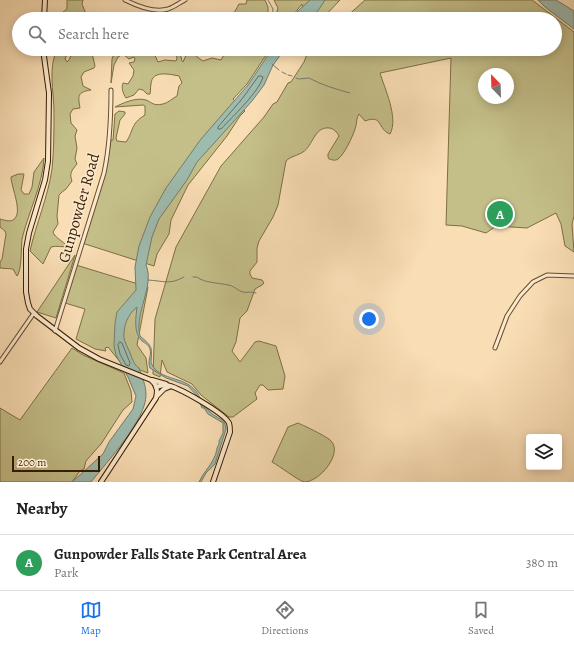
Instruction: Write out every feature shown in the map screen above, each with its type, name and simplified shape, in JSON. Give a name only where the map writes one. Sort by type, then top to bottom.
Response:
[{"type":"main road","points":[[44,12],[45,0]]},
{"type":"main road","points":[[44,56],[49,93],[48,161],[45,180],[27,242],[25,260],[26,296],[29,306],[34,313],[55,331],[85,352],[150,379],[162,382],[201,402],[227,420],[230,429],[213,482]]},
{"type":"main road","points":[[150,379],[156,387],[156,398]]},
{"type":"main road","points":[[156,387],[165,385],[172,387]]},
{"type":"main road","points":[[101,482],[156,398],[164,389],[172,387]]},
{"type":"street","points":[[125,0],[141,6],[162,10],[171,8],[185,0]]},
{"type":"street","name":"Gunpowder Road","points":[[55,331],[108,155],[111,120],[111,90]]},
{"type":"street","points":[[495,348],[507,316],[520,296],[533,282],[547,275],[574,276]]},
{"type":"street","points":[[0,362],[34,313]]},
{"type":"shaded area","points":[[67,0],[83,0],[82,4],[85,12],[63,12],[67,9]]},
{"type":"shaded area","points":[[247,0],[265,0],[268,7],[268,12],[235,12],[239,4],[246,4]]},
{"type":"shaded area","points":[[274,0],[340,0],[329,12],[303,12],[302,4],[296,12],[277,12],[278,8]]},
{"type":"shaded area","points":[[365,0],[532,0],[548,12],[352,12]]},
{"type":"shaded area","points":[[562,23],[574,32],[574,216],[572,224],[574,252],[565,246],[561,224],[556,213],[527,228],[496,226],[486,233],[462,226],[446,225],[451,58],[380,73],[392,111],[393,120],[390,134],[383,129],[375,119],[365,121],[359,114],[350,141],[343,154],[338,159],[329,159],[328,154],[339,136],[333,129],[325,128],[317,133],[306,149],[286,161],[278,205],[259,241],[257,248],[257,262],[250,271],[252,278],[262,280],[264,283],[255,289],[247,311],[240,318],[236,342],[232,351],[240,362],[255,342],[259,341],[276,346],[285,376],[283,389],[268,390],[263,385],[260,385],[255,393],[257,399],[233,417],[229,417],[201,395],[192,384],[167,372],[162,360],[160,377],[153,374],[155,319],[176,247],[221,166],[264,117],[273,104],[277,102],[288,83],[291,82],[306,56],[562,56]]},
{"type":"shaded area","points":[[54,56],[66,56],[65,59],[67,62],[71,56],[93,56],[95,66],[94,68],[84,72],[81,77],[83,86],[91,90],[81,93],[79,98],[80,108],[73,109],[70,114],[71,123],[77,130],[75,136],[77,148],[75,159],[77,164],[72,172],[72,181],[59,195],[57,216],[58,224],[53,232],[55,236],[67,246],[51,247],[43,264],[30,251],[48,190],[52,169],[54,147],[53,62]]},
{"type":"shaded area","points":[[113,56],[120,56],[114,65],[111,83]]},
{"type":"shaded area","points":[[125,56],[155,56],[158,62],[165,60],[176,61],[177,56],[181,56],[183,62],[186,56],[197,56],[203,61],[212,58],[221,60],[223,56],[265,56],[247,84],[233,99],[245,111],[188,185],[171,220],[169,234],[157,254],[154,266],[82,243],[107,162],[111,140],[113,140],[115,114],[119,111],[125,112],[120,120],[116,138],[117,141],[126,142],[137,121],[145,115],[145,106],[143,105],[115,107],[138,99],[160,105],[169,102],[177,96],[179,86],[182,83],[179,76],[166,74],[158,75],[152,80],[150,94],[147,94],[143,90],[139,89],[134,95],[126,98],[122,85],[123,83],[128,84],[133,76],[134,70],[129,63],[134,62],[135,59],[134,57],[129,59]]},
{"type":"shaded area","points":[[44,158],[41,178],[22,239],[21,264],[17,276],[13,269],[0,268],[6,234],[0,227],[0,219],[11,221],[16,217],[17,206],[11,177],[18,174],[24,174],[21,190],[24,194],[29,194],[32,187],[34,172]]},
{"type":"shaded area","points":[[75,255],[56,318],[37,312]]},
{"type":"shaded area","points":[[76,265],[148,287],[137,345],[146,358],[148,373],[121,363],[108,347],[105,348],[106,351],[95,349],[76,339],[85,309],[65,303]]},
{"type":"shaded area","points":[[72,348],[83,355],[124,373],[131,391],[132,402],[123,410],[101,444],[86,461],[84,469],[80,471],[72,482],[0,482],[0,408],[20,420]]},
{"type":"shaded area","points":[[298,423],[326,437],[334,446],[332,459],[323,472],[310,481],[304,482],[272,462],[288,427]]},
{"type":"water","points":[[310,0],[325,0],[316,12],[297,12]]},
{"type":"water","points":[[538,0],[556,0],[574,11],[574,29],[562,20],[562,12],[552,12]]},
{"type":"water","points":[[267,56],[279,56],[273,65],[264,85],[252,101],[197,162],[187,180],[159,219],[152,237],[146,265],[148,282],[139,327],[140,336],[151,348],[151,363],[155,369],[167,377],[184,382],[194,389],[201,400],[202,405],[223,421],[226,426],[215,464],[206,473],[201,482],[199,482],[215,456],[223,433],[223,423],[208,414],[204,408],[202,408],[200,399],[188,386],[166,378],[150,368],[150,349],[137,334],[137,307],[131,313],[127,321],[124,329],[124,338],[133,361],[139,368],[144,381],[146,395],[140,416],[133,428],[91,482],[72,482],[103,454],[109,442],[133,409],[136,396],[116,355],[114,346],[115,323],[117,312],[136,290],[135,267],[139,246],[150,217],[166,188],[201,139],[248,85]]},
{"type":"waterway","points":[[268,0],[273,9],[273,12]]},
{"type":"waterway","points":[[272,64],[279,70]]},
{"type":"waterway","points":[[282,72],[286,74]]},
{"type":"waterway","points":[[288,75],[292,76]]},
{"type":"waterway","points":[[296,78],[309,78],[329,87],[350,93]]},
{"type":"waterway","points":[[148,280],[171,282],[184,277]]},
{"type":"waterway","points":[[193,277],[197,277],[208,282],[230,285],[243,292],[256,293]]},
{"type":"place","name":"Gunpowder Falls State Park Central Area","points":[[500,214]]}]
